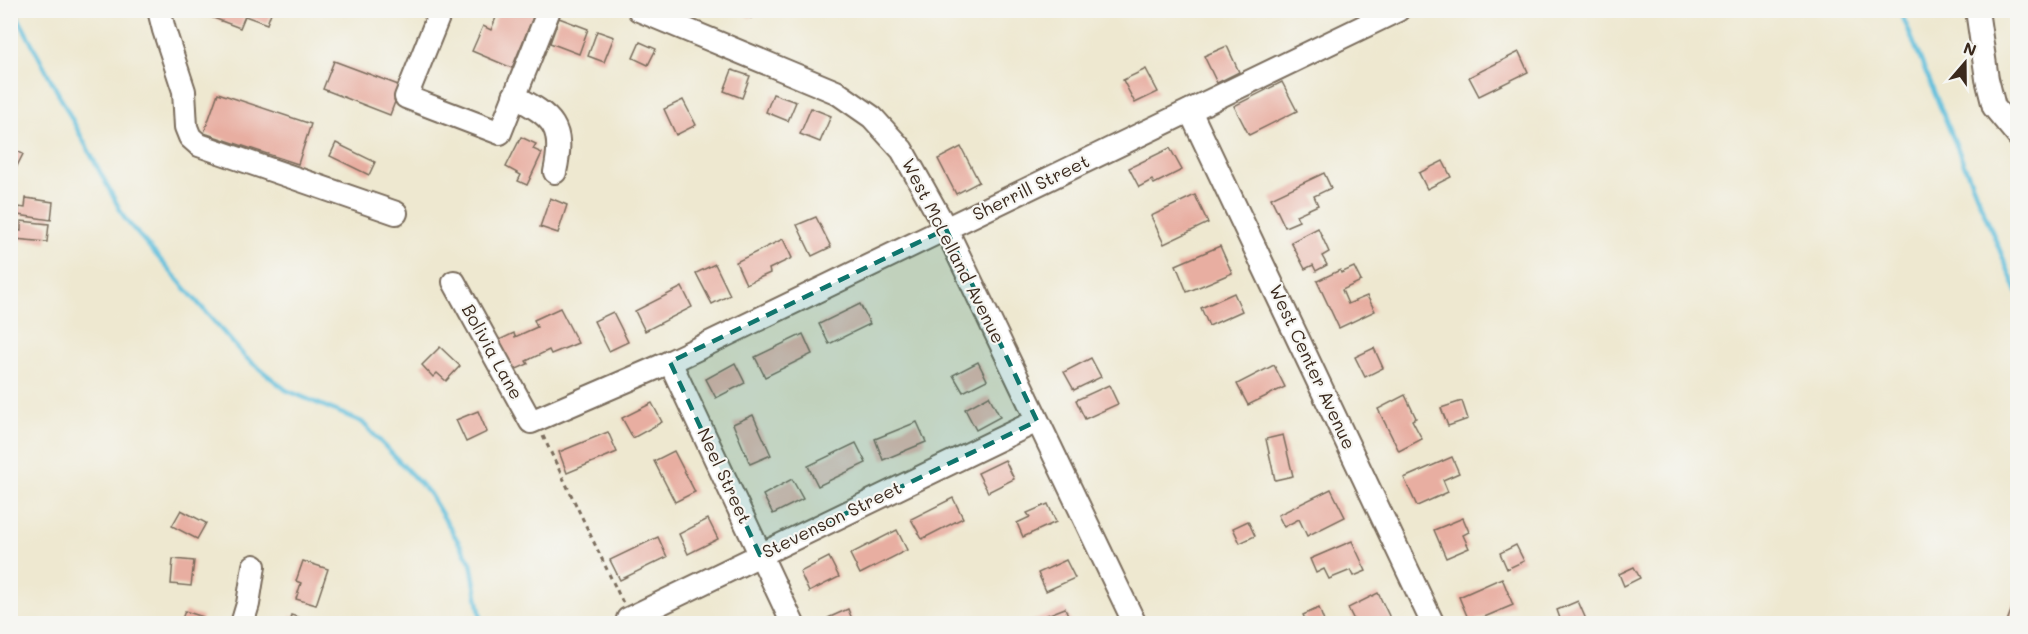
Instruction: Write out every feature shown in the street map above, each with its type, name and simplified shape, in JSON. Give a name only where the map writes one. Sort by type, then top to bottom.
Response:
[{"type":"street","points":[[159,10],[184,91],[186,127],[190,137],[200,145],[396,213]]},
{"type":"street","points":[[441,10],[406,97],[500,134],[549,10]]},
{"type":"street","name":"West McLelland Avenue","points":[[639,10],[837,92],[872,117],[902,150],[946,229],[1135,624]]},
{"type":"street","name":"Sherrill Street","points":[[531,422],[670,362],[1398,10]]},
{"type":"street","points":[[1977,10],[1987,79],[1994,107],[2018,136]]},
{"type":"street","points":[[514,96],[537,108],[554,125],[559,147],[555,172]]},
{"type":"street","name":"West Center Avenue","points":[[1190,111],[1433,624]]},
{"type":"street","name":"Bolivia Lane","points":[[454,282],[531,422]]},
{"type":"street","name":"Neel Street","points":[[670,362],[793,624]]},
{"type":"street","name":"Stevenson Street","points":[[629,619],[1037,421]]},
{"type":"street","points":[[242,624],[248,604],[254,566]]},
{"type":"path","points":[[531,422],[545,439],[629,619]]},
{"type":"highlighted area","points":[[946,229],[1037,421],[760,555],[670,362]]},
{"type":"building","points":[[272,10],[267,24],[245,16],[240,28],[195,11]]},
{"type":"building","points":[[499,10],[536,10],[512,68],[472,51],[483,26],[491,30]]},
{"type":"building","points":[[747,10],[767,10],[765,16],[754,11],[751,18],[745,15]]},
{"type":"building","points":[[559,18],[588,29],[579,54],[550,43]]},
{"type":"building","points":[[597,31],[614,37],[604,62],[588,56]]},
{"type":"building","points":[[640,42],[656,49],[648,65],[633,58]]},
{"type":"building","points":[[1227,46],[1239,72],[1217,83],[1204,56]]},
{"type":"building","points":[[1519,52],[1528,72],[1479,96],[1469,77]]},
{"type":"building","points":[[334,61],[401,86],[390,115],[323,89]]},
{"type":"building","points":[[1146,69],[1158,92],[1135,103],[1123,80]]},
{"type":"building","points":[[732,70],[750,76],[742,98],[724,91]]},
{"type":"building","points":[[1282,82],[1297,111],[1249,135],[1234,106]]},
{"type":"building","points":[[218,93],[311,124],[298,164],[204,133]]},
{"type":"building","points":[[773,94],[796,102],[788,121],[766,112]]},
{"type":"building","points":[[683,100],[696,125],[676,135],[664,109]]},
{"type":"building","points":[[811,108],[831,116],[820,142],[800,134]]},
{"type":"building","points":[[521,137],[536,144],[533,149],[542,153],[527,185],[518,181],[521,175],[506,167]]},
{"type":"building","points":[[336,143],[375,162],[369,175],[330,156]]},
{"type":"building","points":[[961,147],[979,182],[956,194],[938,159]]},
{"type":"building","points":[[10,148],[23,154],[10,180]]},
{"type":"building","points":[[1170,148],[1182,170],[1154,184],[1152,180],[1139,187],[1129,168]]},
{"type":"building","points":[[1443,161],[1451,177],[1427,189],[1419,173]]},
{"type":"building","points":[[1324,173],[1331,188],[1314,196],[1318,205],[1296,215],[1299,221],[1285,227],[1271,198]]},
{"type":"building","points":[[1195,195],[1208,223],[1164,244],[1151,216]]},
{"type":"building","points":[[26,198],[53,202],[51,220],[18,215],[19,207],[25,208]]},
{"type":"building","points":[[550,198],[567,205],[558,233],[540,227]]},
{"type":"building","points":[[816,217],[831,247],[812,256],[797,225]]},
{"type":"building","points":[[21,221],[49,224],[47,242],[15,239],[16,230],[21,231]]},
{"type":"building","points":[[1318,228],[1329,252],[1322,256],[1327,265],[1316,271],[1313,265],[1305,269],[1291,242]]},
{"type":"building","points":[[783,239],[792,258],[769,269],[770,273],[746,284],[736,262]]},
{"type":"building","points":[[1220,246],[1232,273],[1187,292],[1176,265]]},
{"type":"building","points":[[715,264],[730,295],[712,304],[696,273]]},
{"type":"building","points":[[1354,267],[1361,281],[1342,290],[1348,304],[1367,296],[1375,311],[1339,328],[1317,281],[1340,270],[1341,273]]},
{"type":"building","points":[[682,287],[692,307],[645,331],[635,311]]},
{"type":"building","points":[[1234,293],[1242,311],[1209,326],[1201,308]]},
{"type":"building","points":[[860,304],[870,324],[829,344],[819,324]]},
{"type":"building","points":[[560,308],[578,343],[551,354],[549,350],[526,361],[528,364],[512,371],[497,341],[514,333],[515,337],[537,327],[534,320]]},
{"type":"building","points":[[613,312],[628,342],[609,351],[594,321]]},
{"type":"building","points":[[803,334],[812,354],[765,377],[755,357]]},
{"type":"building","points":[[440,347],[460,366],[446,381],[437,373],[433,377],[422,365]]},
{"type":"building","points":[[1374,348],[1383,368],[1365,377],[1355,357]]},
{"type":"building","points":[[1091,358],[1101,377],[1074,390],[1064,372]]},
{"type":"building","points":[[978,362],[987,380],[963,392],[953,375]]},
{"type":"building","points":[[735,363],[745,383],[716,398],[706,379]]},
{"type":"building","points":[[1274,365],[1285,387],[1248,405],[1237,384]]},
{"type":"building","points":[[1109,385],[1118,404],[1085,419],[1076,400]]},
{"type":"building","points":[[1405,395],[1416,418],[1412,420],[1422,439],[1399,451],[1378,409]]},
{"type":"building","points":[[989,396],[1000,417],[976,430],[965,409]]},
{"type":"building","points":[[1462,401],[1468,419],[1448,426],[1441,408]]},
{"type":"building","points":[[652,403],[662,422],[633,438],[622,418]]},
{"type":"building","points":[[478,411],[487,432],[466,442],[456,420]]},
{"type":"building","points":[[753,415],[771,455],[750,464],[733,424]]},
{"type":"building","points":[[917,422],[926,442],[883,460],[875,439]]},
{"type":"building","points":[[608,432],[617,452],[567,473],[559,452]]},
{"type":"building","points":[[1283,435],[1293,476],[1275,480],[1266,439]]},
{"type":"building","points":[[856,443],[866,463],[818,486],[808,466]]},
{"type":"building","points":[[674,451],[695,492],[675,502],[654,461]]},
{"type":"building","points":[[1452,457],[1459,473],[1443,480],[1448,492],[1417,506],[1404,478]]},
{"type":"building","points":[[1005,460],[1014,479],[988,492],[978,473]]},
{"type":"building","points":[[792,479],[803,499],[773,514],[763,495]]},
{"type":"building","points":[[1331,489],[1345,517],[1307,536],[1299,519],[1284,527],[1278,515]]},
{"type":"building","points":[[953,498],[963,518],[922,539],[911,519]]},
{"type":"building","points":[[1048,504],[1056,522],[1023,537],[1017,523],[1030,517],[1027,513]]},
{"type":"building","points":[[181,510],[206,523],[197,539],[172,526]]},
{"type":"building","points":[[1463,518],[1469,532],[1463,535],[1469,548],[1446,558],[1434,530]]},
{"type":"building","points":[[708,519],[718,539],[688,554],[679,534]]},
{"type":"building","points":[[1248,521],[1255,536],[1240,543],[1233,528]]},
{"type":"building","points":[[897,530],[907,550],[860,574],[850,554]]},
{"type":"building","points":[[658,537],[667,557],[620,580],[610,560]]},
{"type":"building","points":[[1352,541],[1366,571],[1354,576],[1351,570],[1329,579],[1324,569],[1316,573],[1310,559]]},
{"type":"building","points":[[1516,545],[1524,561],[1507,569],[1500,553]]},
{"type":"building","points":[[829,557],[839,577],[809,592],[800,572]]},
{"type":"building","points":[[173,559],[194,561],[191,586],[171,584]]},
{"type":"building","points":[[1066,560],[1075,578],[1046,591],[1038,573]]},
{"type":"building","points":[[303,561],[328,569],[316,605],[296,599],[301,583],[296,581]]},
{"type":"building","points":[[1634,567],[1640,578],[1624,586],[1619,574]]},
{"type":"building","points":[[1502,578],[1513,605],[1470,623],[1459,597]]},
{"type":"building","points":[[1378,593],[1392,622],[1363,624],[1361,619],[1355,622],[1348,608]]},
{"type":"building","points":[[2017,595],[2018,624],[2006,624]]},
{"type":"building","points":[[1578,601],[1588,624],[1562,624],[1557,610]]},
{"type":"building","points":[[1065,608],[1072,624],[1027,624],[1027,623]]},
{"type":"building","points":[[1319,608],[1325,624],[1307,624],[1303,615]]},
{"type":"building","points":[[848,609],[854,624],[830,624],[828,618]]},
{"type":"building","points":[[185,611],[203,617],[200,624],[180,624]]},
{"type":"building","points":[[291,615],[301,618],[300,624],[289,624]]},
{"type":"waterway","points":[[14,10],[125,219],[245,357],[286,390],[362,422],[429,493],[471,563],[482,624]]},
{"type":"waterway","points":[[1900,10],[2018,294]]}]
